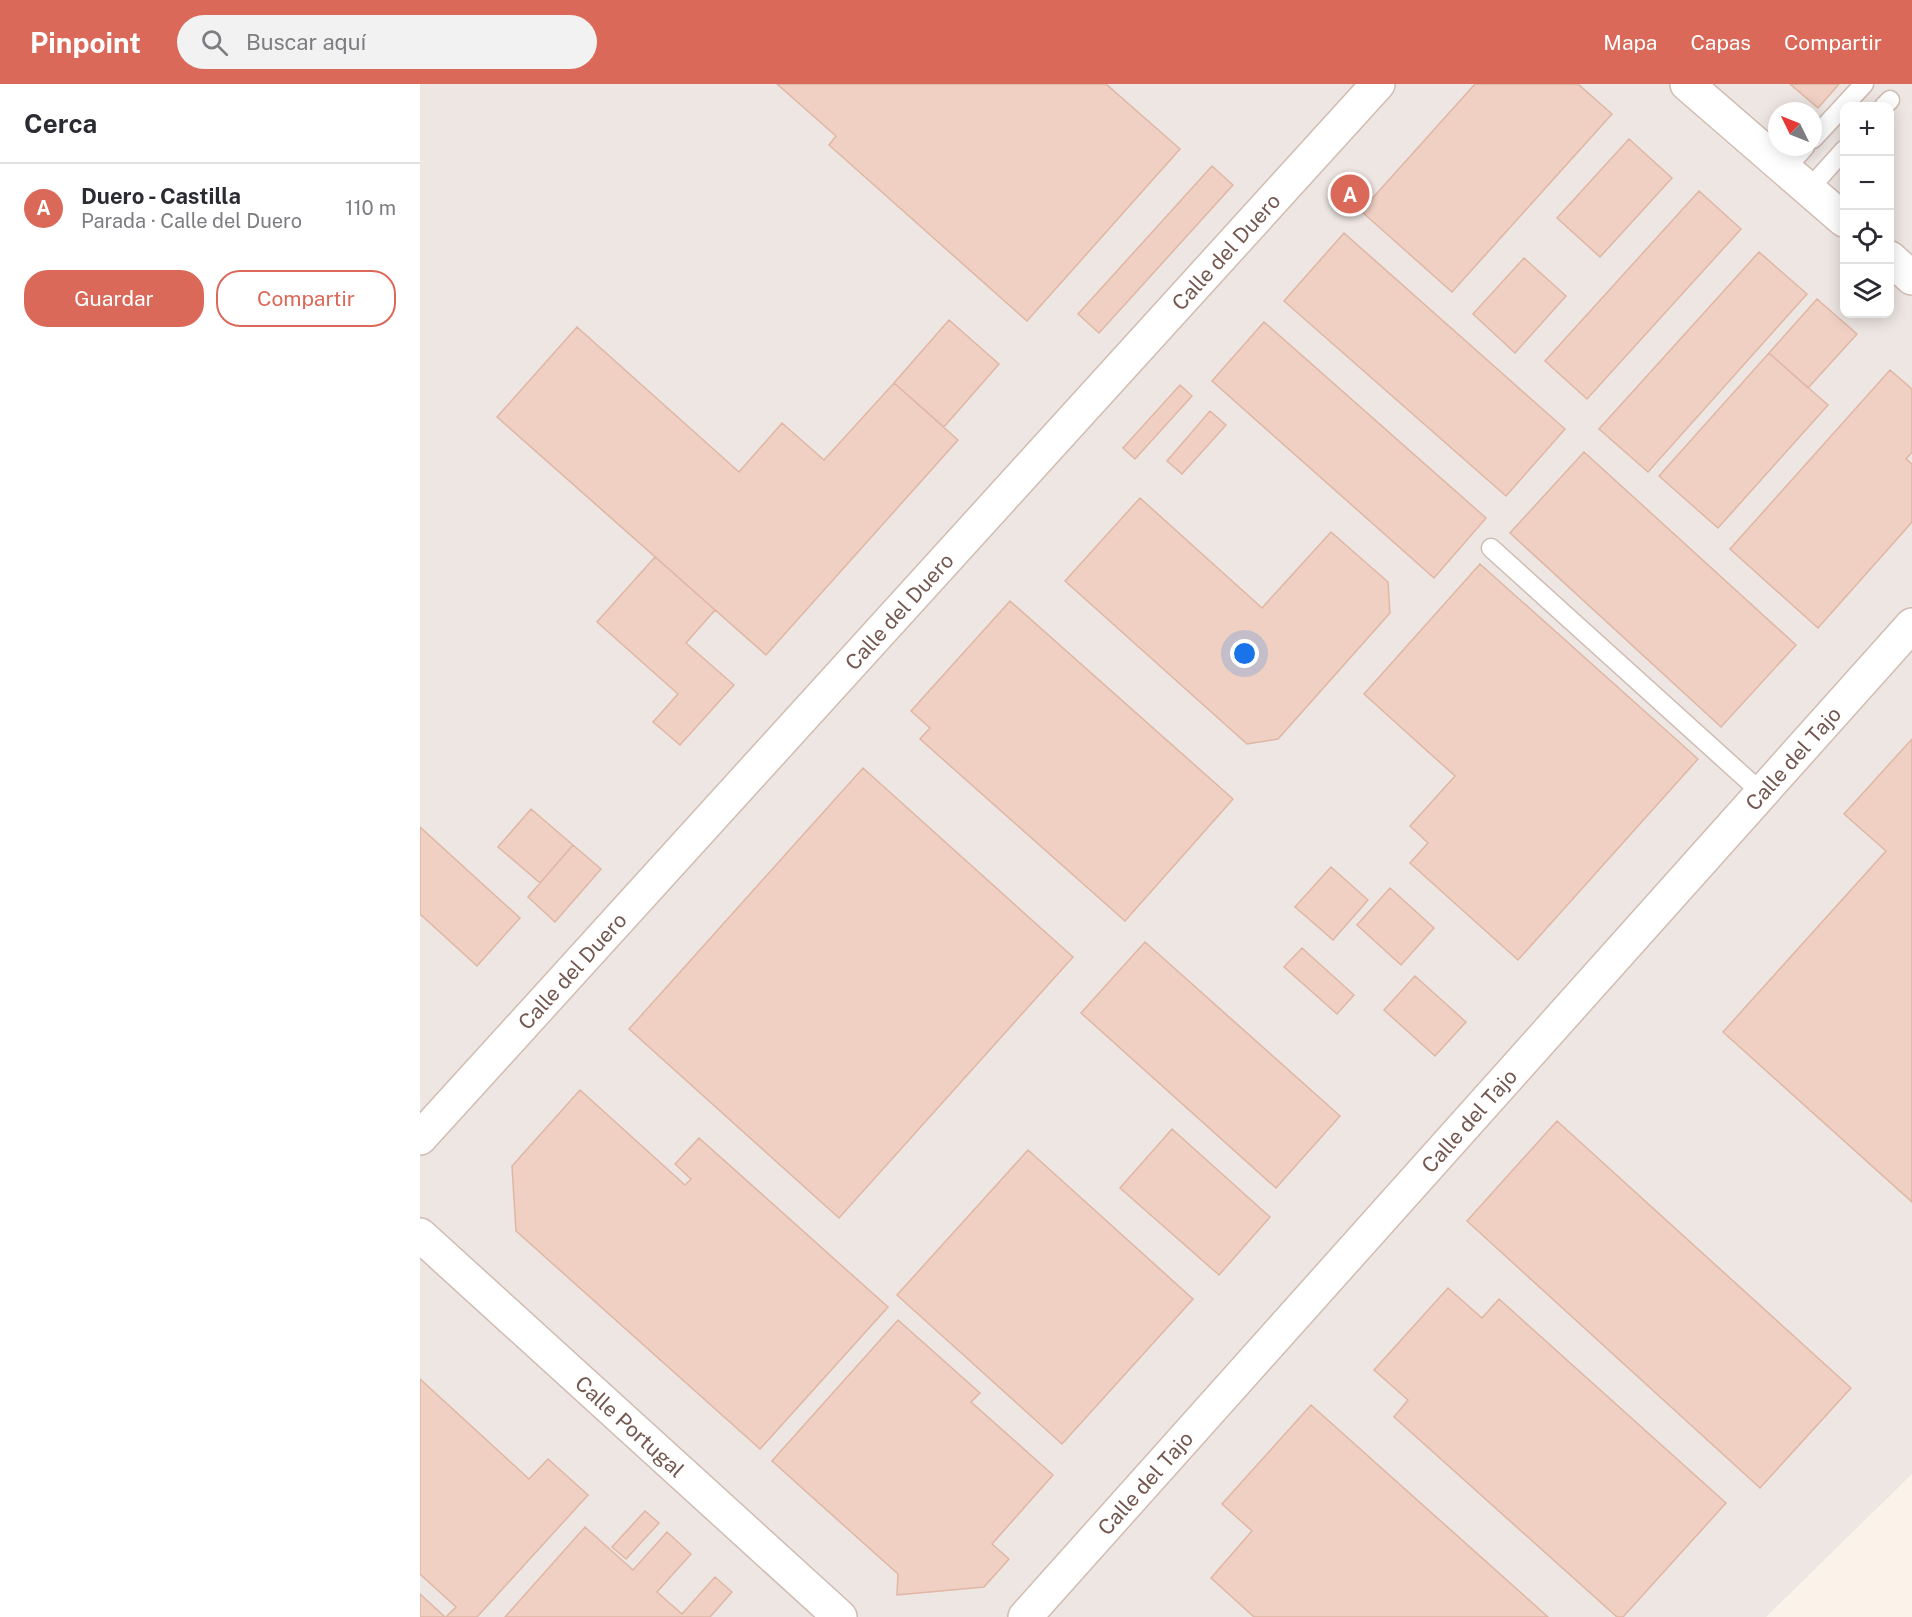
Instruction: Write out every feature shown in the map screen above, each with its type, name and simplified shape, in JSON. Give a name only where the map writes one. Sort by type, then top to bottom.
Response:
[{"type":"street","name":"Calle del Duero","points":[[420,1138],[1378,84]]},
{"type":"street","points":[[1687,84],[1800,168],[1840,214]]},
{"type":"street","name":"Calle del Tajo","points":[[1025,1617],[1912,625]]},
{"type":"street","name":"Calle Portugal","points":[[420,1235],[840,1617]]},
{"type":"lane","points":[[1822,129],[1864,84]]},
{"type":"lane","points":[[1800,168],[1840,152]]},
{"type":"lane","points":[[1491,548],[1762,793]]},
{"type":"shaded area","points":[[420,84],[1912,84],[1912,1474],[1766,1617],[420,1617]]},
{"type":"building","points":[[777,84],[1106,84],[1180,149],[1027,321],[829,145],[836,136]]},
{"type":"building","points":[[1475,84],[1578,84],[1612,114],[1452,292],[1361,211]]},
{"type":"building","points":[[1790,84],[1839,84],[1822,103],[1811,102]]},
{"type":"building","points":[[1629,139],[1672,178],[1600,257],[1557,218]]},
{"type":"building","points":[[1212,166],[1233,185],[1099,333],[1078,314]]},
{"type":"building","points":[[1699,191],[1741,229],[1587,399],[1545,361]]},
{"type":"building","points":[[1344,233],[1565,429],[1506,496],[1284,301]]},
{"type":"building","points":[[1759,252],[1807,294],[1648,472],[1599,429]]},
{"type":"building","points":[[1524,258],[1566,296],[1515,353],[1473,314]]},
{"type":"building","points":[[1817,299],[1857,334],[1808,388],[1769,353]]},
{"type":"building","points":[[949,320],[999,364],[944,427],[894,383]]},
{"type":"building","points":[[1264,322],[1486,518],[1434,578],[1212,381]]},
{"type":"building","points":[[577,327],[739,472],[782,423],[824,460],[894,383],[958,440],[766,655],[497,417]]},
{"type":"building","points":[[1769,353],[1828,405],[1718,528],[1659,476]]},
{"type":"building","points":[[1890,370],[1912,389],[1912,452],[1906,459],[1912,464],[1912,522],[1818,628],[1730,549]]},
{"type":"building","points":[[1180,385],[1192,396],[1135,459],[1123,448]]},
{"type":"building","points":[[1210,411],[1226,425],[1182,474],[1167,461]]},
{"type":"building","points":[[1584,452],[1796,645],[1721,727],[1510,533]]},
{"type":"building","points":[[1140,498],[1262,608],[1331,532],[1388,582],[1390,613],[1278,739],[1247,744],[1065,581]]},
{"type":"building","points":[[655,557],[715,610],[686,643],[734,685],[680,745],[653,722],[678,694],[597,622]]},
{"type":"building","points":[[1480,564],[1698,759],[1518,960],[1410,863],[1428,843],[1410,826],[1455,776],[1364,694]]},
{"type":"building","points":[[1010,601],[1233,799],[1125,921],[920,739],[930,728],[911,711]]},
{"type":"building","points":[[1912,739],[1912,1202],[1723,1032],[1886,851],[1844,814]]},
{"type":"building","points":[[863,768],[1073,957],[839,1218],[629,1029]]},
{"type":"building","points":[[531,809],[573,845],[540,883],[498,847]]},
{"type":"building","points":[[420,827],[520,918],[477,966],[420,914]]},
{"type":"building","points":[[573,845],[601,869],[555,922],[528,897]]},
{"type":"building","points":[[1331,867],[1368,900],[1333,940],[1295,907]]},
{"type":"building","points":[[1390,888],[1434,928],[1401,965],[1357,925]]},
{"type":"building","points":[[1145,942],[1340,1116],[1276,1188],[1081,1013]]},
{"type":"building","points":[[1302,948],[1354,995],[1337,1014],[1284,967]]},
{"type":"building","points":[[1415,976],[1466,1022],[1435,1056],[1384,1010]]},
{"type":"building","points":[[580,1090],[685,1185],[691,1179],[675,1164],[699,1138],[888,1307],[760,1449],[516,1231],[512,1166]]},
{"type":"building","points":[[1557,1121],[1851,1388],[1760,1488],[1467,1221]]},
{"type":"building","points":[[1172,1129],[1270,1217],[1219,1275],[1120,1188]]},
{"type":"building","points":[[1028,1150],[1193,1299],[1062,1444],[897,1295]]},
{"type":"building","points":[[1448,1288],[1482,1318],[1499,1299],[1726,1503],[1623,1617],[1617,1617],[1394,1417],[1408,1400],[1374,1370]]},
{"type":"building","points":[[898,1320],[980,1393],[971,1402],[1053,1475],[992,1544],[1009,1559],[984,1587],[897,1595],[898,1574],[772,1461]]},
{"type":"building","points":[[420,1379],[529,1479],[548,1459],[588,1495],[477,1617],[446,1617],[456,1607],[420,1574]]},
{"type":"building","points":[[1311,1405],[1548,1617],[1254,1617],[1211,1578],[1252,1531],[1222,1504]]},
{"type":"building","points":[[645,1511],[659,1523],[626,1559],[612,1547]]},
{"type":"building","points":[[585,1527],[633,1570],[667,1532],[691,1554],[657,1592],[682,1614],[715,1577],[732,1592],[710,1617],[505,1617]]},
{"type":"building","points":[[420,1594],[445,1617],[420,1617]]},
{"type":"place","name":"Duero - Castilla","points":[[1350,194]]}]
